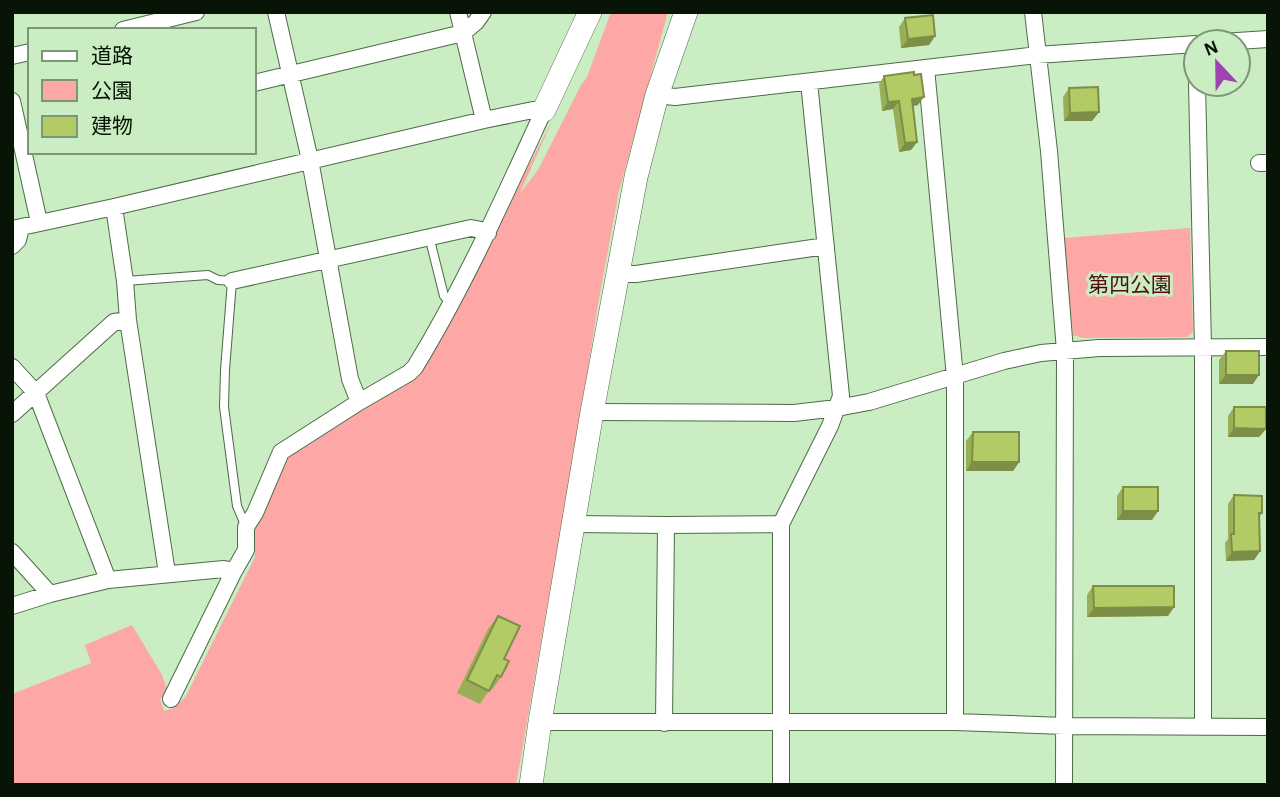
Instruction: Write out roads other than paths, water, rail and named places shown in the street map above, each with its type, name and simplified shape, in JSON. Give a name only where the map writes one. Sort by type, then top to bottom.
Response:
[{"type":"street","points":[[131,28],[196,12]]},
{"type":"street","points":[[276,12],[310,160],[350,379],[359,402]]},
{"type":"street","points":[[458,12],[484,120]]},
{"type":"street","points":[[256,82],[463,33],[483,12]]},
{"type":"street","points":[[172,699],[246,550],[246,527],[255,513],[281,452],[415,367],[452,304],[488,233],[590,12]]},
{"type":"street","points":[[531,785],[592,412],[636,177],[657,95],[686,12]]},
{"type":"street","points":[[1033,12],[1049,151],[1065,351],[1064,785]]},
{"type":"street","points":[[657,95],[676,97],[1037,55],[1182,45]]},
{"type":"street","points":[[926,68],[955,377],[955,722]]},
{"type":"street","points":[[781,785],[781,524],[830,426],[841,397],[809,82]]},
{"type":"street","points":[[1197,98],[1203,347],[1203,727]]},
{"type":"street","points":[[12,101],[40,222]]},
{"type":"street","points":[[12,246],[18,240],[17,228],[40,222],[484,120],[544,110]]},
{"type":"street","points":[[114,207],[128,320],[167,573]]},
{"type":"street","points":[[232,281],[471,228],[488,233]]},
{"type":"street","points":[[617,274],[636,274],[826,246]]},
{"type":"street","points":[[12,414],[114,322],[128,320]]},
{"type":"street","points":[[592,412],[794,413],[869,402],[1041,353],[1099,348],[1268,347]]},
{"type":"street","points":[[12,367],[36,393],[108,580]]},
{"type":"street","points":[[574,524],[781,524]]},
{"type":"street","points":[[664,723],[666,525]]},
{"type":"street","points":[[12,552],[50,594]]},
{"type":"street","points":[[12,606],[108,580],[224,569],[234,572]]},
{"type":"street","points":[[540,722],[955,722],[1065,726],[1268,727]]},
{"type":"lane","points":[[429,236],[444,296],[452,304]]},
{"type":"lane","points":[[125,281],[208,275],[218,280],[232,281],[224,407],[237,506],[246,527]]},
{"type":"park label","name":"第四公園","points":[[1130,285]]}]
